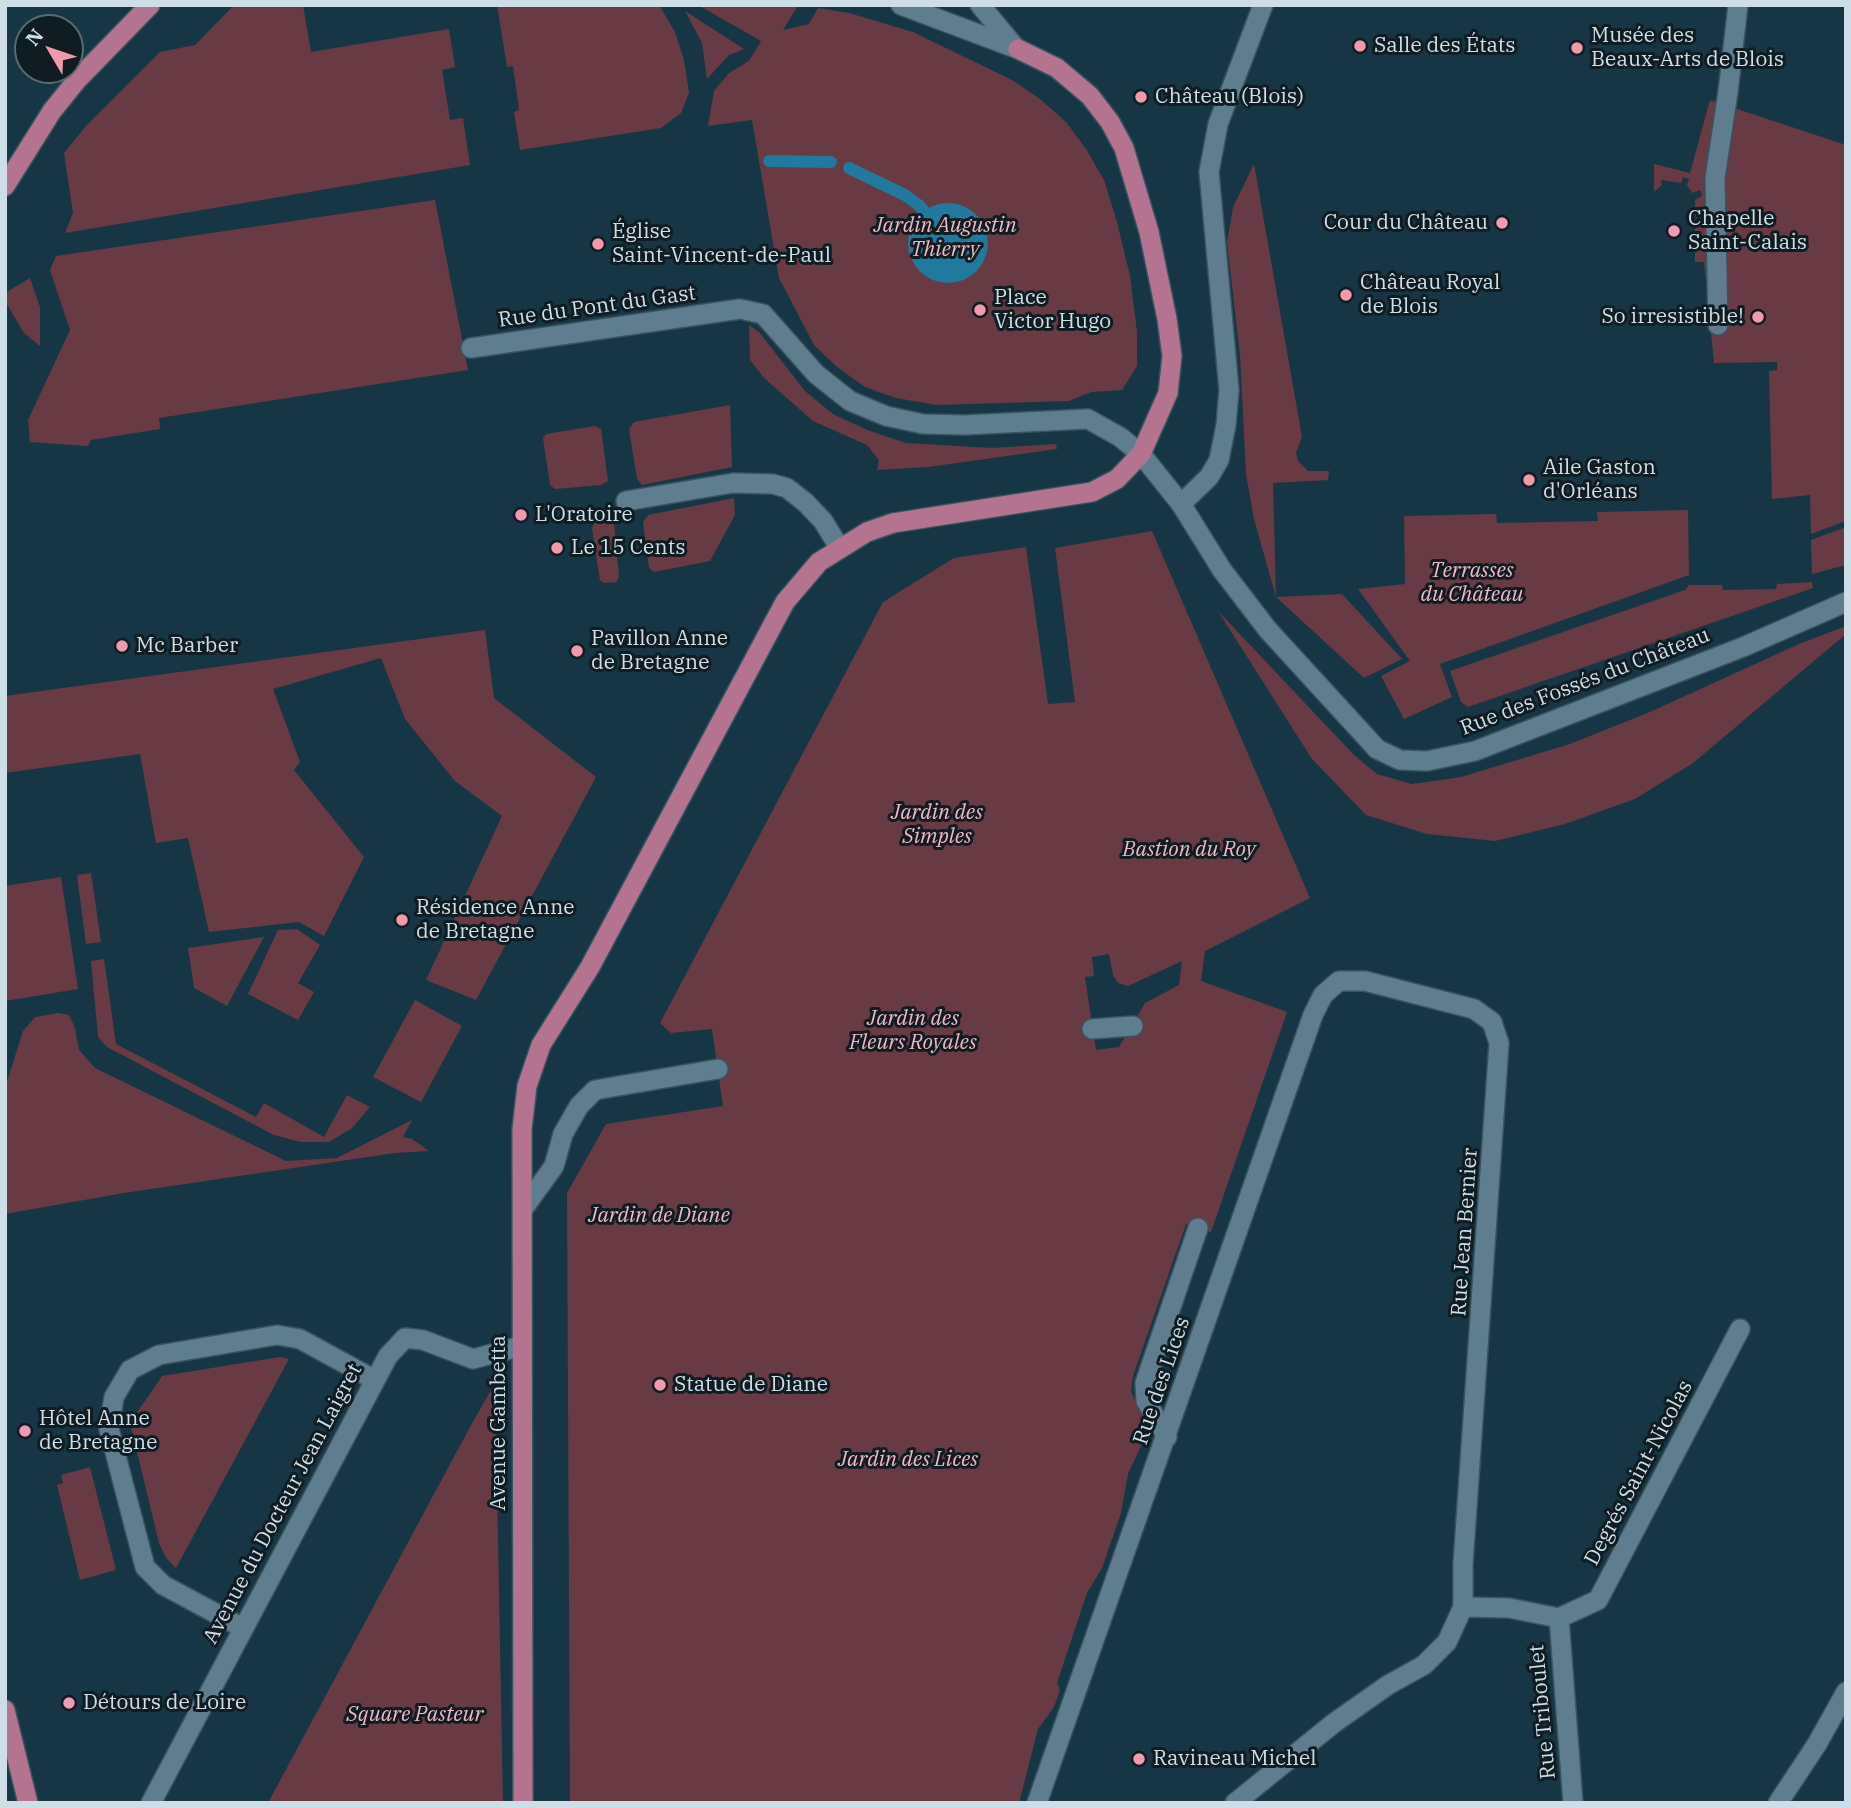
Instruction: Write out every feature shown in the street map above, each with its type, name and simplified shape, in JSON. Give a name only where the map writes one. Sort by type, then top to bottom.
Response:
[{"type":"main road","points":[[5,186],[52,111],[77,80],[150,5]]},
{"type":"main road","name":"Avenue Gambetta","points":[[523,1803],[522,1129],[527,1086],[541,1045],[590,967],[785,602],[819,562],[839,547],[893,523],[1092,492],[1117,479],[1140,454],[1168,393],[1171,356],[1167,319],[1135,179],[1115,130],[1090,96],[1057,68],[1018,49]]},
{"type":"main road","points":[[5,1710],[28,1803]]},
{"type":"street","points":[[901,5],[1018,49]]},
{"type":"street","points":[[979,5],[1018,49]]},
{"type":"street","points":[[1181,504],[1209,477],[1219,460],[1226,425],[1230,390],[1209,172],[1218,124],[1263,5]]},
{"type":"street","points":[[1718,325],[1715,178],[1738,5]]},
{"type":"street","name":"Rue du Pont du Gast","points":[[471,348],[740,309],[763,314],[816,374],[850,401],[886,416],[923,424],[964,425],[1088,419],[1120,437],[1140,454]]},
{"type":"street","name":"Rue des Fossés du Château","points":[[1140,454],[1181,504],[1222,570],[1268,630],[1377,749],[1399,760],[1427,761],[1475,751],[1704,662],[1846,602]]},
{"type":"street","points":[[626,501],[733,483],[773,484],[787,488],[806,503],[823,521],[839,547]]},
{"type":"street","name":"Rue des Lices","points":[[1037,1803],[1313,1015],[1323,995],[1339,981]]},
{"type":"street","name":"Rue Jean Bernier","points":[[1339,981],[1366,981],[1474,1009],[1492,1022],[1499,1043],[1463,1607]]},
{"type":"street","points":[[1092,1029],[1133,1026]]},
{"type":"street","points":[[523,1209],[554,1166],[563,1134],[579,1106],[595,1090],[718,1069]]},
{"type":"street","points":[[1167,1437],[1146,1401],[1145,1383],[1198,1228]]},
{"type":"street","name":"Degrés Saint-Nicolas","points":[[1559,1618],[1598,1600],[1740,1329]]},
{"type":"street","points":[[243,1628],[163,1586],[145,1566],[109,1429],[114,1397],[130,1370],[159,1355],[277,1335],[300,1339],[374,1380]]},
{"type":"street","name":"Avenue du Docteur Jean Laigret","points":[[151,1803],[388,1356],[405,1338],[423,1340],[473,1359],[521,1346]]},
{"type":"street","points":[[1235,1803],[1334,1723],[1388,1685],[1424,1665],[1447,1642],[1463,1607],[1509,1608],[1559,1618]]},
{"type":"street","name":"Rue Triboulet","points":[[1559,1618],[1573,1803]]},
{"type":"street","points":[[1778,1803],[1817,1744],[1846,1692]]},
{"type":"green space","points":[[234,5],[303,5],[311,52],[449,29],[455,67],[442,70],[450,120],[463,118],[470,165],[65,233],[73,213],[64,153],[86,126],[160,52],[195,45]]},
{"type":"green space","points":[[497,5],[659,5],[675,32],[684,60],[689,93],[681,113],[661,128],[520,150],[514,112],[519,110],[513,66],[507,67]]},
{"type":"green space","name":"Jardin Augustin Thierry","points":[[698,5],[797,7],[783,30],[809,24],[818,8],[849,13],[913,32],[1012,80],[1040,99],[1066,122],[1104,180],[1130,276],[1137,332],[1137,366],[1122,390],[1091,392],[1069,401],[936,405],[896,398],[865,387],[837,367],[814,345],[779,278],[752,120],[708,126],[714,91],[729,73],[749,61],[761,41]]},
{"type":"green space","points":[[685,11],[744,49],[729,55],[707,79],[702,43]]},
{"type":"green space","points":[[1710,100],[1846,145],[1846,521],[1811,534],[1810,495],[1772,499],[1769,371],[1777,370],[1777,362],[1714,363],[1704,262],[1695,262],[1695,246],[1701,246],[1701,242],[1695,241],[1695,223],[1702,223],[1702,217],[1695,216],[1695,200],[1702,196],[1700,190],[1692,193],[1687,185],[1689,179],[1683,177],[1681,183],[1661,180],[1662,185],[1654,192],[1654,164],[1690,173]]},
{"type":"green space","points":[[1254,164],[1302,437],[1296,453],[1298,461],[1308,471],[1329,471],[1328,480],[1273,483],[1276,597],[1254,519],[1246,474],[1240,355],[1227,242],[1233,207]]},
{"type":"green space","points":[[435,200],[468,370],[159,418],[160,429],[91,440],[88,446],[30,442],[28,420],[70,330],[50,270],[56,256]]},
{"type":"green space","points":[[30,278],[40,307],[40,346],[24,333],[5,301],[5,293]]},
{"type":"green space","points":[[749,325],[759,332],[805,391],[833,414],[867,430],[906,443],[992,448],[1056,444],[1057,449],[928,467],[877,470],[879,460],[867,445],[813,421],[764,378],[750,360]]},
{"type":"green space","points":[[730,405],[732,467],[642,485],[637,479],[629,429],[634,422]]},
{"type":"green space","points":[[595,426],[601,429],[608,481],[601,485],[555,489],[550,485],[543,438],[546,434]]},
{"type":"green space","points":[[734,498],[735,515],[710,561],[654,572],[649,568],[643,522],[648,515]]},
{"type":"green space","name":"Terrasses du Château","points":[[1688,510],[1689,575],[1440,664],[1452,697],[1404,719],[1381,676],[1410,661],[1358,589],[1405,584],[1404,516],[1496,514],[1497,523],[1598,521],[1597,512]]},
{"type":"green space","points":[[611,518],[614,523],[619,577],[616,582],[604,583],[600,580],[592,528],[595,521]]},
{"type":"green space","points":[[1846,527],[1846,565],[1812,574],[1811,540]]},
{"type":"green space","points":[[1152,531],[1310,898],[1205,951],[1201,981],[1287,1012],[1211,1232],[1186,1224],[1133,1376],[1131,1391],[1148,1431],[1128,1474],[1121,1513],[1102,1568],[1087,1593],[1057,1683],[1060,1690],[1054,1707],[1038,1729],[1019,1803],[570,1803],[567,1193],[606,1124],[723,1106],[712,1029],[671,1033],[660,1023],[883,602],[954,558],[1026,547],[1048,704],[1075,702],[1055,548]],"holes":[[[1109,954],[1113,975],[1118,983],[1128,986],[1182,961],[1179,985],[1145,1003],[1119,1047],[1096,1050],[1085,977],[1094,976],[1092,957]]]},
{"type":"green space","points":[[1812,582],[1813,588],[1468,707],[1461,702],[1450,671],[1685,590],[1689,585],[1722,585],[1723,590],[1776,589],[1777,584]]},
{"type":"green space","points":[[1342,594],[1402,659],[1364,678],[1276,597]]},
{"type":"green space","points":[[1218,611],[1354,755],[1377,774],[1412,784],[1461,777],[1570,744],[1650,712],[1799,644],[1846,626],[1846,634],[1693,763],[1635,799],[1565,824],[1495,841],[1427,834],[1366,815],[1312,759]]},
{"type":"green space","points":[[485,630],[494,698],[596,777],[476,1000],[426,980],[502,816],[455,781],[405,719],[381,658],[273,689],[300,762],[294,770],[364,857],[324,936],[299,922],[209,932],[188,838],[156,843],[140,754],[5,773],[5,696]]},
{"type":"green space","points":[[91,873],[101,942],[86,944],[77,875]]},
{"type":"green space","points":[[61,877],[78,989],[5,1001],[5,886]]},
{"type":"green space","points":[[297,929],[320,945],[298,983],[314,992],[298,1020],[248,994],[278,930]]},
{"type":"green space","points":[[264,937],[227,1006],[194,988],[188,948]]},
{"type":"green space","points":[[104,959],[116,1044],[256,1117],[264,1103],[324,1137],[347,1095],[370,1107],[352,1128],[329,1142],[301,1142],[274,1135],[107,1047],[98,1037],[91,961]]},
{"type":"green space","points":[[415,1000],[462,1026],[421,1102],[373,1077]]},
{"type":"green space","points":[[58,1013],[69,1015],[75,1028],[79,1050],[95,1068],[286,1161],[337,1158],[412,1120],[403,1137],[412,1139],[429,1151],[395,1153],[124,1193],[5,1214],[5,1088],[23,1031],[35,1017]]},
{"type":"green space","points":[[280,1357],[289,1359],[176,1568],[166,1558],[159,1543],[130,1423],[162,1376]]},
{"type":"green space","name":"Square Pasteur","points":[[495,1383],[503,1803],[268,1803],[470,1427]]},
{"type":"green space","points":[[90,1467],[116,1570],[80,1580],[57,1485],[63,1483],[61,1475]]},
{"type":"water","points":[[948,203],[963,206],[976,215],[985,228],[988,243],[985,258],[976,271],[963,280],[948,283],[933,280],[920,271],[911,258],[908,243],[911,228],[920,215],[933,206]]},
{"type":"waterway","points":[[769,161],[831,162]]},
{"type":"waterway","points":[[849,168],[905,195],[920,206],[933,224]]},
{"type":"place","name":"Salle des États","points":[[1360,46]]},
{"type":"place","name":"Musée des Beaux-Arts de Blois","points":[[1577,48]]},
{"type":"place","name":"Château (Blois)","points":[[1141,97]]},
{"type":"place","name":"Cour du Château","points":[[1502,223]]},
{"type":"place","name":"Chapelle Saint-Calais","points":[[1674,231]]},
{"type":"place","name":"Église Saint-Vincent-de-Paul","points":[[598,244]]},
{"type":"place","name":"Château Royal de Blois","points":[[1346,295]]},
{"type":"place","name":"Place Victor Hugo","points":[[980,310]]},
{"type":"place","name":"So irresistible!","points":[[1758,317]]},
{"type":"place","name":"Aile Gaston d'Orléans","points":[[1529,480]]},
{"type":"place","name":"L'Oratoire","points":[[521,515]]},
{"type":"place","name":"Le 15 Cents","points":[[557,548]]},
{"type":"place","name":"Mc Barber","points":[[122,646]]},
{"type":"place","name":"Pavillon Anne de Bretagne","points":[[577,651]]},
{"type":"place","name":"Résidence Anne de Bretagne","points":[[402,920]]},
{"type":"place","name":"Statue de Diane","points":[[660,1385]]},
{"type":"place","name":"Hôtel Anne de Bretagne","points":[[25,1431]]},
{"type":"place","name":"Détours de Loire","points":[[69,1703]]},
{"type":"place","name":"Ravineau Michel","points":[[1139,1759]]},
{"type":"park label","name":"Jardin des Simples","points":[[937,825]]},
{"type":"park label","name":"Bastion du Roy","points":[[1189,850]]},
{"type":"park label","name":"Jardin des Fleurs Royales","points":[[913,1031]]},
{"type":"park label","name":"Jardin de Diane","points":[[659,1216]]},
{"type":"park label","name":"Jardin des Lices","points":[[908,1460]]}]
